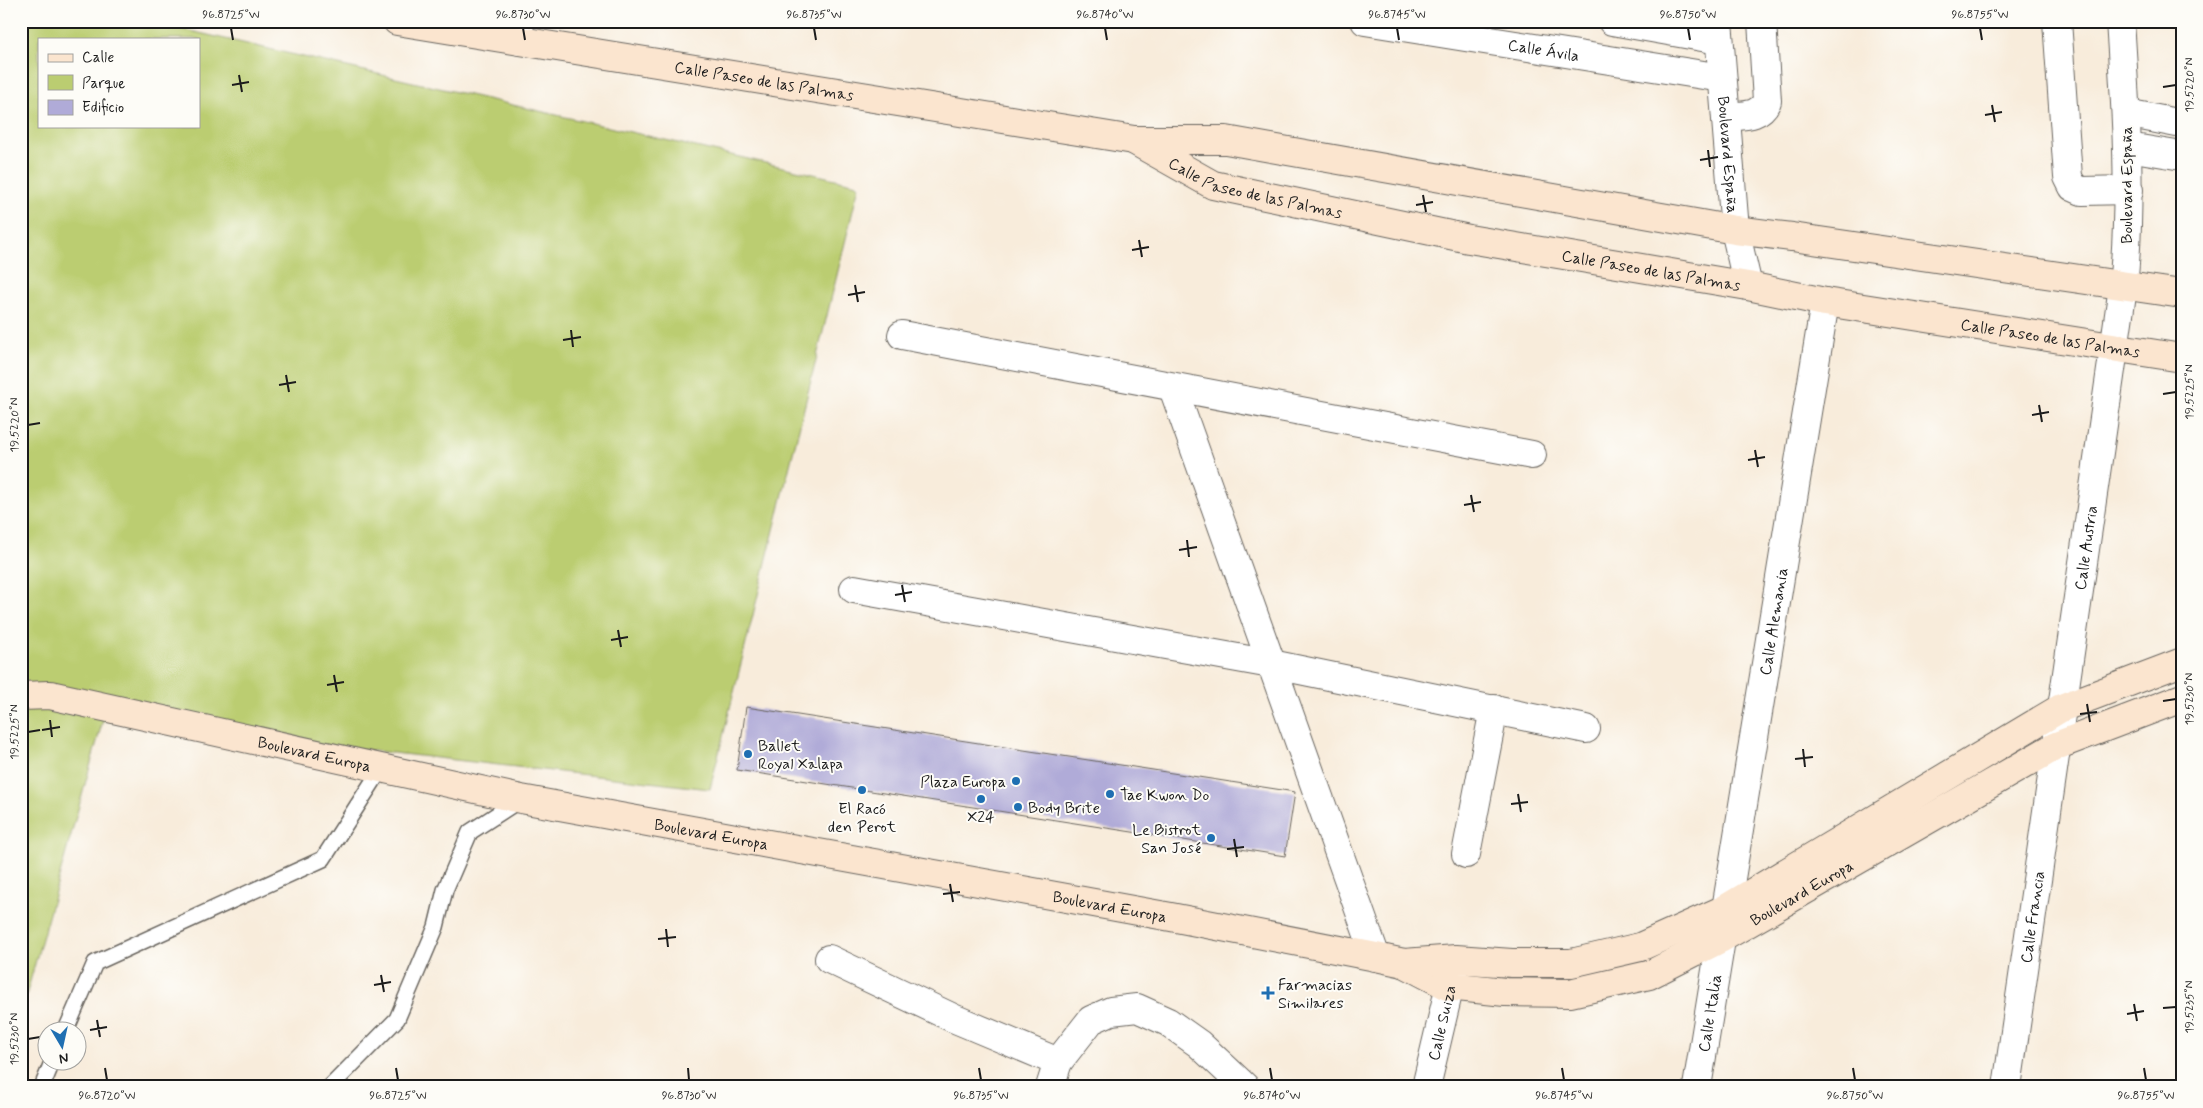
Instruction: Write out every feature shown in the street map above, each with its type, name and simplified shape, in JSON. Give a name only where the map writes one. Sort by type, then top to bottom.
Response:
[{"type":"main road","name":"Calle Paseo de las Palmas","points":[[397,21],[520,31],[1134,140],[1226,140],[1736,230],[2182,294]]},
{"type":"main road","name":"Calle Paseo de las Palmas","points":[[1134,140],[1213,185],[1469,239],[1748,286],[1825,302],[2182,358]]},
{"type":"main road","name":"Boulevard Europa","points":[[1404,963],[1456,959],[1512,963],[1571,963],[1640,947],[1725,910],[2061,708],[2182,662]]},
{"type":"main road","name":"Boulevard Europa","points":[[21,696],[50,695],[521,799],[1170,917],[1376,957],[1404,963],[1448,986],[1505,992],[1570,993],[1649,975],[1720,938],[2056,746],[2182,698]]},
{"type":"street","name":"Calle Ávila","points":[[1365,21],[1448,28],[1722,78]]},
{"type":"street","points":[[1612,21],[1719,31]]},
{"type":"street","points":[[1726,116],[1757,114],[1763,109],[1767,101],[1762,21]]},
{"type":"street","points":[[2057,21],[2068,177],[2073,187],[2082,191],[2129,190]]},
{"type":"street","name":"Boulevard España","points":[[2113,348],[2123,287],[2128,240],[2128,147],[2120,21]]},
{"type":"street","name":"Boulevard España","points":[[1719,31],[1736,230],[1748,286]]},
{"type":"street","points":[[2126,113],[2182,124]]},
{"type":"street","points":[[2128,147],[2182,156]]},
{"type":"street","name":"Calle Alemania","points":[[1720,938],[1825,302]]},
{"type":"street","points":[[902,335],[1532,455]]},
{"type":"street","name":"Calle Austria","points":[[2056,746],[2113,348]]},
{"type":"street","points":[[1173,388],[1376,957]]},
{"type":"street","points":[[854,590],[1271,664],[1586,729]]},
{"type":"street","points":[[1466,854],[1494,709]]},
{"type":"street","name":"Calle Francia","points":[[2007,1087],[2056,746]]},
{"type":"street","name":"Calle Italia","points":[[1696,1087],[1720,938]]},
{"type":"street","points":[[829,959],[953,1018],[1054,1074],[1091,1020],[1111,1011],[1137,1008],[1168,1022],[1192,1039],[1245,1087]]},
{"type":"street","name":"Calle Suiza","points":[[1426,1087],[1448,986],[1456,959]]},
{"type":"lane","points":[[70,1020],[94,963],[323,859],[381,769]]},
{"type":"lane","points":[[330,1087],[396,1019],[436,927],[445,890],[470,832],[521,799]]},
{"type":"lane","points":[[42,1087],[49,1070]]},
{"type":"green space","points":[[21,21],[147,21],[859,186],[710,789],[103,720],[21,1014]]},
{"type":"building","name":"Plaza Europa","points":[[746,707],[1295,792],[1285,856],[737,770]]},
{"type":"place","name":"Ballet Royal Xalapa","points":[[748,754]]},
{"type":"place","name":"Plaza Europa","points":[[1016,781]]},
{"type":"place","name":"El Racó den Perot","points":[[862,790]]},
{"type":"place","name":"Tae Kwon Do","points":[[1110,794]]},
{"type":"place","name":"X24","points":[[981,799]]},
{"type":"place","name":"Body Brite","points":[[1018,807]]},
{"type":"place","name":"Le Bistrot San José","points":[[1211,838]]},
{"type":"place","name":"Farmacias Similares","points":[[1268,993]]}]
